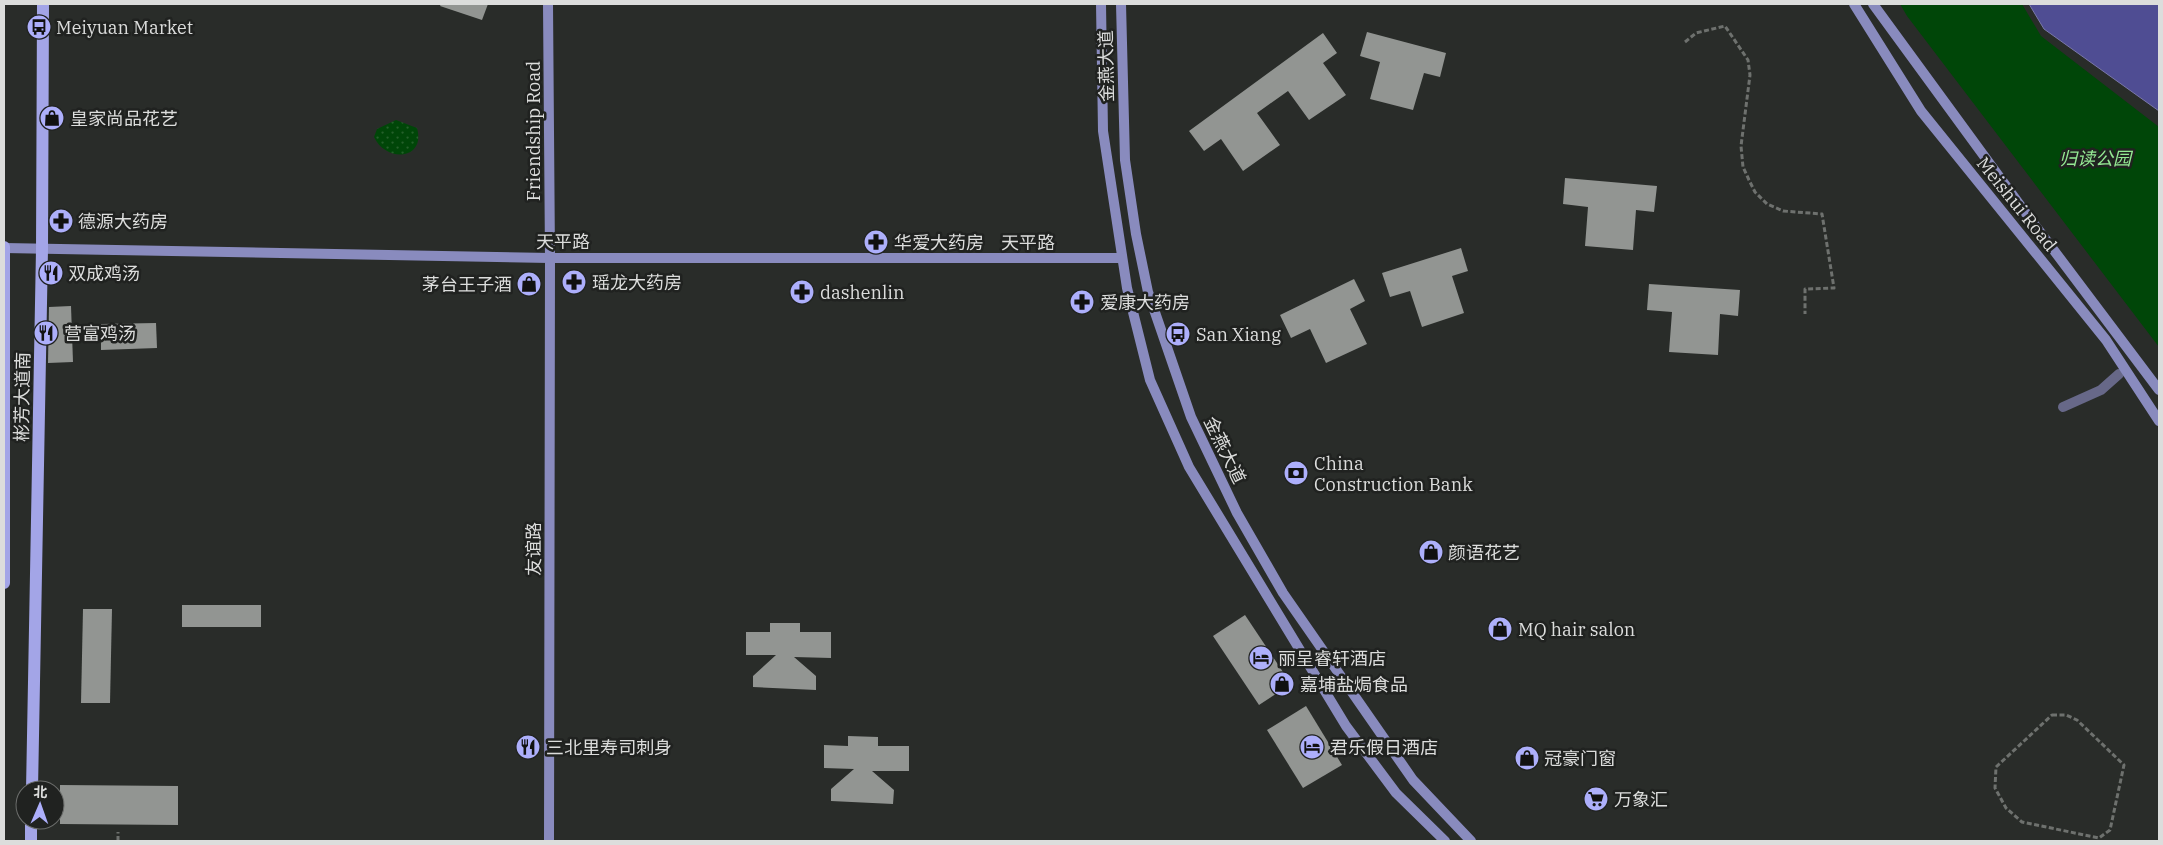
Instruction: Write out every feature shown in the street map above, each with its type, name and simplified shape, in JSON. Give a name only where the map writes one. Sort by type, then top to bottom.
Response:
[{"type":"main road","name":"彬芳大道南","points":[[32,780],[42,249],[43,4]]},
{"type":"main road","name":"Friendship Road","points":[[548,4],[550,258]]},
{"type":"main road","name":"金燕大道","points":[[1101,4],[1103,131],[1127,288],[1150,380],[1188,466],[1346,726],[1396,793],[1445,841]]},
{"type":"main road","name":"金燕大道","points":[[1121,4],[1125,160],[1136,234],[1148,292],[1191,417],[1238,513],[1283,593],[1413,780],[1472,841]]},
{"type":"main road","name":"Meishui Road","points":[[1854,4],[1921,111],[2106,340],[2159,421]]},
{"type":"main road","name":"Meishui Road","points":[[1873,4],[2025,212],[2159,390]]},
{"type":"main road","name":"彬芳大道南","points":[[4,247],[4,583]]},
{"type":"main road","name":"天平路","points":[[4,247],[550,258],[1122,258]]},
{"type":"main road","name":"友谊路","points":[[549,841],[550,258]]},
{"type":"lane","points":[[2063,407],[2101,390],[2119,374]]},
{"type":"path","points":[[1685,42],[1696,33],[1725,26],[1748,60],[1750,75],[1741,146],[1743,167],[1752,186],[1767,204],[1783,210],[1822,214],[1834,288],[1805,289],[1805,314]]},
{"type":"path","points":[[2052,715],[2066,715],[2077,720],[2124,765],[2110,830],[2100,838],[2022,822],[2006,808],[1995,788],[1996,767],[2052,715]]},
{"type":"path","points":[[118,832],[118,841]]},
{"type":"green space","name":"归读公园","points":[[1900,4],[2022,4],[2041,36],[2159,127],[2159,347],[1907,16]]},
{"type":"green space","points":[[396,120],[417,128],[418,139],[416,147],[411,152],[395,154],[387,151],[374,137],[377,129]]},
{"type":"shaded area","points":[[2029,4],[2159,4],[2159,111],[2044,29]]},
{"type":"building","points":[[441,4],[488,4],[482,20],[440,6]]},
{"type":"building","points":[[1367,32],[1446,53],[1440,77],[1424,73],[1413,110],[1370,99],[1380,62],[1360,56]]},
{"type":"building","points":[[1323,33],[1337,53],[1323,63],[1346,95],[1309,120],[1288,91],[1257,113],[1280,145],[1243,171],[1221,139],[1204,151],[1189,131]]},
{"type":"building","points":[[1565,178],[1657,186],[1654,212],[1636,210],[1633,250],[1585,246],[1588,207],[1563,204]]},
{"type":"building","points":[[1461,248],[1468,271],[1452,276],[1464,313],[1422,327],[1410,291],[1390,297],[1382,273]]},
{"type":"building","points":[[1354,279],[1365,301],[1350,309],[1367,344],[1326,363],[1310,329],[1291,338],[1280,315]]},
{"type":"building","points":[[1649,284],[1740,290],[1738,316],[1720,314],[1718,355],[1669,352],[1672,312],[1647,310]]},
{"type":"building","points":[[71,306],[73,362],[48,363],[49,307]]},
{"type":"building","points":[[156,323],[157,348],[101,350],[101,324]]},
{"type":"building","points":[[182,605],[261,605],[261,627],[182,627]]},
{"type":"building","points":[[83,609],[112,609],[110,703],[81,703]]},
{"type":"building","points":[[1245,615],[1291,684],[1259,705],[1213,636]]},
{"type":"building","points":[[770,623],[800,623],[800,632],[831,632],[831,658],[794,657],[816,676],[816,690],[753,687],[753,676],[776,655],[746,655],[746,632],[770,632]]},
{"type":"building","points":[[1306,706],[1342,765],[1303,788],[1267,730]]},
{"type":"building","points":[[848,736],[878,737],[878,746],[909,746],[909,771],[872,771],[894,790],[893,804],[831,801],[831,789],[854,769],[824,768],[824,745],[848,746]]},
{"type":"building","points":[[65,785],[178,786],[178,825],[65,824]]},
{"type":"place","name":"Meiyuan Market","points":[[39,27]]},
{"type":"place","name":"皇家尚品花艺","points":[[52,118]]},
{"type":"place","name":"德源大药房","points":[[61,221]]},
{"type":"place","name":"华爱大药房","points":[[876,242]]},
{"type":"place","name":"双成鸡汤","points":[[51,273]]},
{"type":"place","name":"瑶龙大药房","points":[[574,282]]},
{"type":"place","name":"茅台王子酒","points":[[529,284]]},
{"type":"place","name":"dashenlin","points":[[802,292]]},
{"type":"place","name":"爱康大药房","points":[[1082,302]]},
{"type":"place","name":"营富鸡汤","points":[[46,333]]},
{"type":"place","name":"San Xiang","points":[[1178,334]]},
{"type":"place","name":"China Construction Bank","points":[[1296,473]]},
{"type":"place","name":"颜语花艺","points":[[1431,552]]},
{"type":"place","name":"MQ hair salon","points":[[1500,629]]},
{"type":"place","name":"丽呈睿轩酒店","points":[[1261,658]]},
{"type":"place","name":"嘉埔盐焗食品","points":[[1282,684]]},
{"type":"place","name":"三北里寿司刺身","points":[[528,747]]},
{"type":"place","name":"君乐假日酒店","points":[[1312,747]]},
{"type":"place","name":"冠豪门窗","points":[[1527,758]]},
{"type":"place","name":"万象汇","points":[[1596,799]]}]
